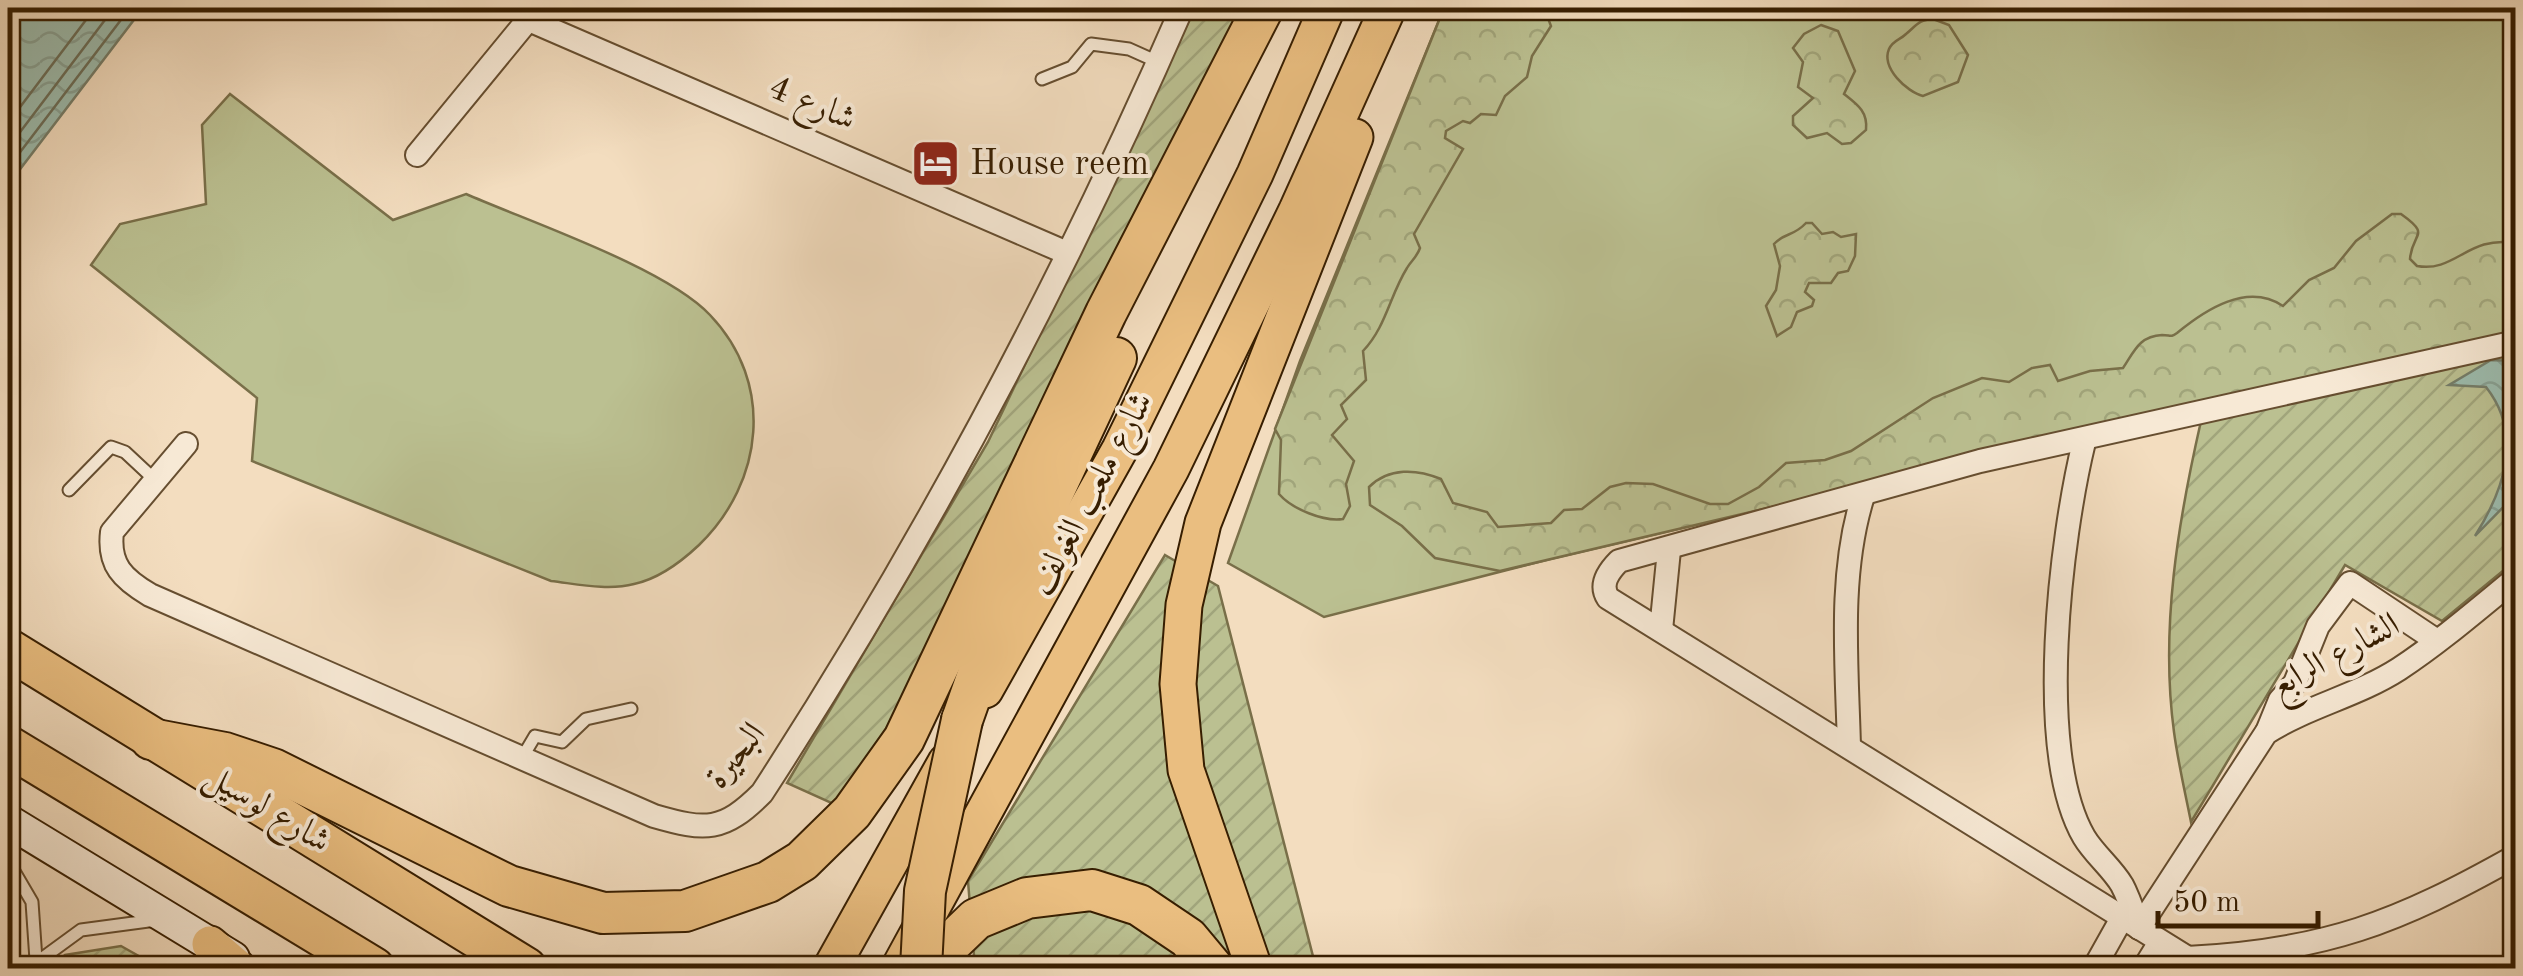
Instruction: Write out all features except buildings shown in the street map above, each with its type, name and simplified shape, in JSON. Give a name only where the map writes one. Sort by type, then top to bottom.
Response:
[{"type":"highway","points":[[152,739],[225,753],[272,768],[509,886],[602,913],[685,911],[768,882],[802,861],[842,824],[904,739],[1106,313],[1264,8]]},
{"type":"highway","points":[[923,968],[925,892],[962,720],[1008,590],[1285,8]]},
{"type":"highway","name":"شارع لوسيل","points":[[8,649],[526,968]]},
{"type":"highway","points":[[8,746],[374,968]]},
{"type":"highway","points":[[923,968],[976,920],[1027,898],[1092,890],[1140,905],[1188,938],[1212,968]]},
{"type":"main road","name":"شارع ملعب الغولف","points":[[832,968],[1120,449],[1255,174],[1327,8]]},
{"type":"main road","name":"شارع ملعب الغولف","points":[[899,968],[1172,469],[1297,210],[1388,8]]},
{"type":"main road","points":[[1254,968],[1186,770],[1178,684],[1184,604],[1203,523],[1368,105],[1401,8]]},
{"type":"main road","points":[[210,944],[238,968]]},
{"type":"street","name":"البحيرة","points":[[186,444],[112,532],[110,550],[125,579],[150,595],[685,825],[706,827],[739,815],[762,793],[862,629],[993,396],[1066,253],[1182,8]]},
{"type":"street","name":"شارع 4","points":[[417,156],[533,14],[1066,253]]},
{"type":"street","points":[[2516,342],[2084,442],[1980,462],[1619,561],[1604,588],[1608,598],[2196,963],[2308,946],[2380,925],[2516,856]]},
{"type":"street","points":[[2084,442],[2068,526],[2056,652],[2066,789],[2083,836],[2122,885],[2131,923]]},
{"type":"street","points":[[1850,747],[1846,632],[1854,525],[1864,496]]},
{"type":"street","points":[[1661,630],[1669,550]]},
{"type":"street","name":"الشارع الرابع","points":[[2266,733],[2291,716],[2347,696],[2399,669],[2516,578]]},
{"type":"street","name":"الشارع الرابع","points":[[2094,968],[2131,923],[2266,733],[2280,700],[2295,682],[2318,626],[2350,583],[2436,640]]},
{"type":"street","points":[[8,821],[250,968]]},
{"type":"street","points":[[2144,968],[2160,942]]},
{"type":"lane","points":[[1042,79],[1072,67],[1091,44],[1129,48],[1158,62]]},
{"type":"lane","points":[[68,490],[111,447],[125,452],[156,480]]},
{"type":"lane","points":[[522,758],[535,736],[562,742],[586,718],[630,709]]},
{"type":"lane","points":[[8,861],[32,902],[33,964]]},
{"type":"lane","points":[[33,964],[81,930],[166,919]]},
{"type":"green space","points":[[1195,8],[1253,8],[927,663],[838,806],[787,783],[988,442]]},
{"type":"green space","points":[[1444,8],[2515,8],[2515,332],[1550,559],[1324,617],[1228,563],[1300,361]]},
{"type":"green space","points":[[1444,8],[1549,8],[1546,13],[1551,26],[1532,56],[1527,77],[1505,96],[1496,115],[1481,114],[1470,123],[1463,121],[1446,131],[1445,138],[1463,149],[1414,234],[1419,251],[1363,351],[1366,380],[1341,405],[1347,419],[1332,435],[1354,461],[1346,484],[1350,506],[1343,519],[1318,516],[1292,505],[1279,494],[1281,440],[1275,429]]},
{"type":"green space","points":[[1933,19],[1949,25],[1968,55],[1958,82],[1923,96],[1897,78],[1888,56],[1895,42],[1921,22]]},
{"type":"green space","points":[[1821,25],[1838,31],[1855,71],[1844,94],[1864,114],[1866,130],[1851,143],[1842,144],[1827,133],[1807,138],[1793,125],[1793,116],[1813,98],[1798,87],[1803,62],[1793,48],[1804,34]]},
{"type":"green space","points":[[230,94],[393,220],[466,194],[630,263],[690,297],[710,315],[731,342],[745,371],[752,401],[753,432],[737,492],[721,520],[699,545],[669,569],[634,584],[603,587],[551,581],[252,461],[257,398],[91,265],[120,224],[206,204],[202,125]]},
{"type":"green space","points":[[2392,214],[2401,214],[2418,231],[2410,259],[2417,266],[2442,264],[2485,244],[2515,243],[2515,332],[1500,571],[1435,558],[1402,526],[1370,505],[1369,487],[1385,476],[1404,472],[1441,479],[1453,503],[1487,512],[1498,527],[1551,523],[1564,510],[1582,509],[1610,487],[1626,483],[1653,484],[1710,504],[1728,504],[1759,487],[1786,463],[1825,460],[1851,451],[1933,398],[1982,378],[2009,382],[2032,368],[2050,365],[2058,381],[2090,371],[2123,368],[2142,342],[2154,336],[2173,335],[2227,302],[2255,297],[2283,306],[2309,280],[2334,268],[2356,241]]},
{"type":"green space","points":[[1812,223],[1822,234],[1856,234],[1855,256],[1848,271],[1838,273],[1831,283],[1809,283],[1805,292],[1814,300],[1812,306],[1797,312],[1791,327],[1777,336],[1766,306],[1776,290],[1780,266],[1774,244]]},
{"type":"green space","points":[[2515,349],[2515,561],[2442,621],[2345,565],[2191,822],[2174,732],[2169,654],[2179,537],[2201,421]]},
{"type":"green space","points":[[1165,555],[1218,586],[1316,968],[975,968],[968,881]]},
{"type":"green space","points":[[121,946],[160,968],[50,968],[65,955]]},
{"type":"water","points":[[8,8],[143,8],[8,185]]},
{"type":"water","points":[[2491,360],[2515,361],[2515,495],[2475,536],[2495,499],[2506,461],[2504,423],[2486,387],[2449,385]]},
{"type":"place","name":"House reem","points":[[935,164]]}]
